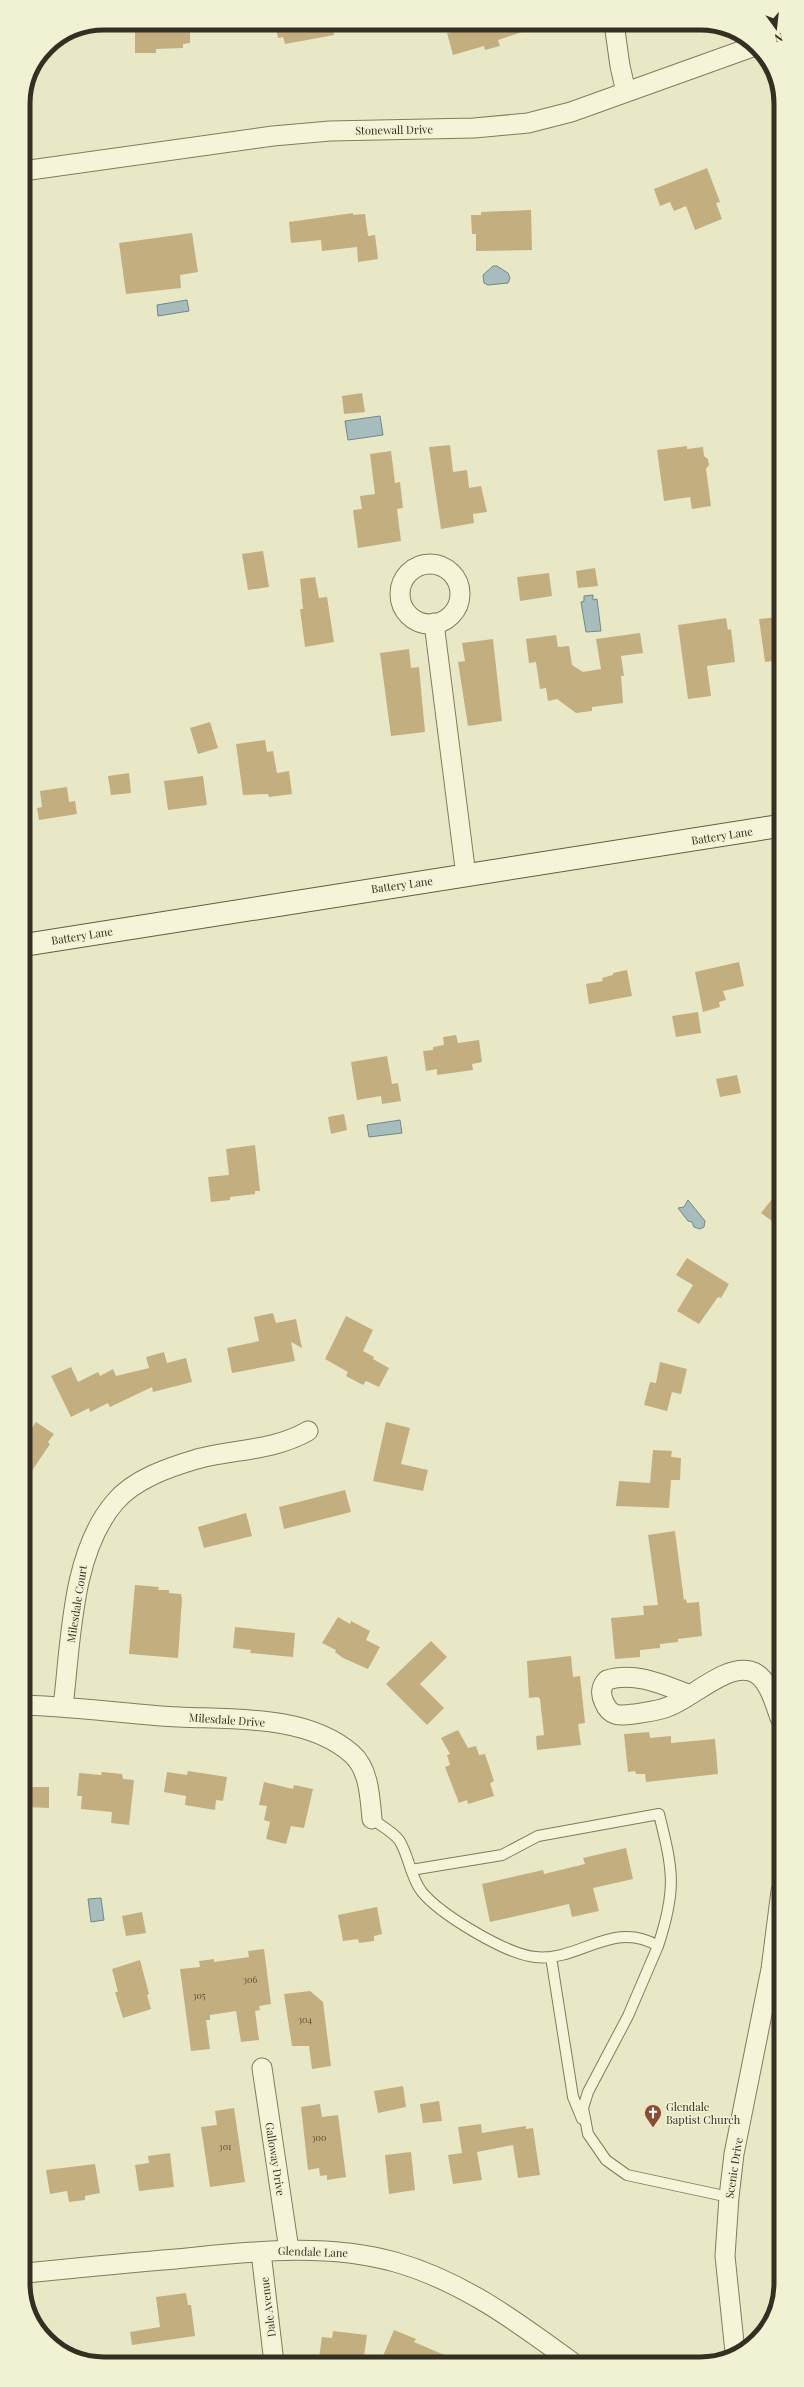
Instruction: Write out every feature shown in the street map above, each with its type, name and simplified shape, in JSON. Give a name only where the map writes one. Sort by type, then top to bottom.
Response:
[{"type":"main road","name":"Battery Lane","points":[[30,944],[774,827]]},
{"type":"street","points":[[615,30],[620,66],[626,92]]},
{"type":"street","name":"Stonewall Drive","points":[[30,169],[273,136],[330,131],[457,129],[506,126],[549,118],[748,48]]},
{"type":"street","points":[[434,624],[466,876]]},
{"type":"street","name":"Milesdale Court","points":[[63,1707],[83,1560],[95,1532],[115,1502],[138,1484],[181,1464],[220,1454],[279,1444],[308,1431]]},
{"type":"street","points":[[690,1695],[724,1675],[744,1670],[751,1671],[758,1675],[767,1686],[774,1703]]},
{"type":"street","name":"Milesdale Drive","points":[[30,1705],[163,1716],[235,1719],[286,1725],[315,1732],[345,1748],[358,1761],[367,1782],[372,1819]]},
{"type":"street","name":"Scenic Drive","points":[[735,2348],[725,2256],[729,2197],[734,2154],[772,1969],[774,1950]]},
{"type":"street","name":"Galloway Drive","points":[[262,2068],[289,2250]]},
{"type":"street","name":"Glendale Lane","points":[[30,2273],[289,2250],[339,2252],[364,2255],[395,2262],[444,2280],[506,2314],[565,2357]]},
{"type":"street","name":"Dale Avenue","points":[[261,2252],[273,2357]]},
{"type":"lane","points":[[411,1870],[502,1855],[538,1836],[659,1814],[672,1875],[669,1908],[658,1946],[628,2016],[588,2092],[583,2108],[588,2134]]},
{"type":"lane","points":[[372,1819],[398,1839],[422,1892],[447,1914],[495,1943],[534,1957],[551,1957],[623,1936],[639,1937],[658,1946]]},
{"type":"lane","points":[[551,1957],[573,2097],[588,2134],[606,2160],[628,2175],[729,2197]]},
{"type":"shaded area","points":[[493,266],[497,266],[508,273],[510,278],[508,283],[488,285],[484,283],[483,275]]},
{"type":"shaded area","points":[[187,300],[189,311],[158,316],[157,305]]},
{"type":"shaded area","points":[[380,416],[383,435],[348,440],[345,421]]},
{"type":"shaded area","points":[[593,595],[593,600],[597,599],[601,631],[586,632],[581,602],[584,601],[584,596]]},
{"type":"shaded area","points":[[400,1120],[402,1133],[369,1137],[367,1125]]},
{"type":"shaded area","points":[[688,1200],[705,1221],[704,1227],[700,1229],[694,1227],[692,1222],[688,1221],[678,1208],[684,1207]]},
{"type":"shaded area","points":[[101,1898],[104,1920],[91,1922],[88,1899]]},
{"type":"building","points":[[135,30],[190,30],[190,43],[183,44],[183,48],[156,49],[156,53],[135,53]]},
{"type":"building","points":[[276,30],[333,30],[334,35],[285,44],[283,37],[278,38]]},
{"type":"building","points":[[458,30],[528,30],[498,40],[500,46],[485,50],[484,46],[453,55],[447,33]]},
{"type":"building","points":[[707,168],[720,202],[716,203],[722,219],[695,230],[686,206],[674,211],[670,202],[660,206],[654,189]]},
{"type":"building","points":[[531,210],[532,250],[476,251],[476,234],[472,234],[471,215],[481,215],[481,212]]},
{"type":"building","points":[[353,213],[353,215],[365,214],[368,236],[375,235],[378,259],[358,262],[357,247],[322,251],[321,240],[291,243],[289,222]]},
{"type":"building","points":[[192,233],[198,272],[180,275],[181,288],[126,294],[119,243]]},
{"type":"building","points":[[362,393],[365,412],[344,414],[342,396]]},
{"type":"building","points":[[450,445],[453,472],[467,470],[469,488],[481,486],[487,512],[473,514],[474,523],[441,529],[429,447]]},
{"type":"building","points":[[687,446],[687,449],[703,447],[704,456],[708,459],[709,465],[706,469],[711,506],[692,509],[690,497],[664,501],[657,450]]},
{"type":"building","points":[[391,451],[395,483],[400,482],[403,508],[397,509],[401,541],[358,548],[353,510],[362,509],[360,496],[375,494],[370,454]]},
{"type":"building","points":[[263,551],[269,587],[248,590],[242,554]]},
{"type":"building","points":[[595,568],[598,586],[578,588],[576,571]]},
{"type":"building","points":[[549,573],[552,596],[520,601],[517,577]]},
{"type":"building","points":[[315,577],[319,598],[327,597],[334,642],[305,647],[300,609],[303,609],[300,579]]},
{"type":"building","points":[[726,618],[728,630],[731,629],[735,662],[707,666],[711,696],[688,699],[678,625]]},
{"type":"building","points":[[774,618],[774,661],[765,662],[759,619]]},
{"type":"building","points":[[640,633],[643,653],[621,656],[624,676],[621,676],[623,703],[592,707],[592,711],[576,713],[557,699],[548,701],[546,688],[540,689],[536,662],[529,663],[526,639],[556,635],[558,647],[569,646],[572,665],[583,672],[601,669],[596,639]]},
{"type":"building","points":[[493,639],[502,721],[468,726],[458,662],[465,661],[462,643]]},
{"type":"building","points":[[409,649],[411,668],[419,667],[425,732],[391,736],[380,653]]},
{"type":"building","points":[[210,722],[218,748],[198,754],[190,728]]},
{"type":"building","points":[[265,740],[267,752],[273,751],[277,773],[289,771],[292,794],[269,797],[268,794],[243,795],[236,744]]},
{"type":"building","points":[[129,773],[131,793],[111,795],[108,776]]},
{"type":"building","points":[[203,776],[207,805],[168,810],[164,781]]},
{"type":"building","points":[[67,787],[69,802],[75,801],[77,814],[39,820],[37,808],[42,807],[40,791]]},
{"type":"building","points":[[739,962],[744,986],[723,991],[726,1000],[719,1002],[720,1007],[703,1012],[695,972]]},
{"type":"building","points":[[627,970],[632,996],[589,1004],[586,984],[603,981],[602,978],[613,975],[613,973]]},
{"type":"building","points":[[698,1012],[701,1033],[676,1037],[672,1016]]},
{"type":"building","points":[[456,1035],[458,1043],[479,1040],[482,1062],[472,1064],[473,1070],[437,1075],[437,1069],[426,1071],[423,1051],[433,1050],[433,1047],[444,1045],[443,1037]]},
{"type":"building","points":[[387,1056],[392,1084],[398,1083],[401,1101],[382,1104],[381,1096],[357,1100],[351,1062]]},
{"type":"building","points":[[737,1075],[741,1093],[720,1097],[716,1079]]},
{"type":"building","points":[[344,1114],[347,1130],[331,1134],[328,1117]]},
{"type":"building","points":[[255,1145],[260,1191],[255,1191],[255,1194],[230,1197],[230,1200],[211,1202],[208,1177],[229,1175],[226,1149]]},
{"type":"building","points":[[774,1197],[774,1223],[761,1213]]},
{"type":"building","points":[[687,1258],[729,1284],[721,1298],[718,1297],[699,1324],[677,1311],[693,1285],[676,1275]]},
{"type":"building","points":[[273,1313],[276,1323],[296,1319],[302,1348],[291,1342],[295,1361],[232,1373],[227,1348],[259,1341],[254,1317]]},
{"type":"building","points":[[346,1316],[373,1330],[363,1351],[374,1357],[373,1359],[389,1368],[379,1387],[366,1381],[363,1385],[346,1376],[348,1372],[325,1359]]},
{"type":"building","points":[[164,1352],[167,1363],[186,1358],[192,1382],[153,1392],[152,1387],[110,1407],[108,1403],[90,1412],[89,1408],[71,1417],[51,1376],[71,1367],[78,1382],[98,1372],[100,1376],[113,1369],[116,1376],[149,1368],[146,1357]]},
{"type":"building","points":[[660,1362],[687,1369],[681,1394],[672,1392],[667,1411],[644,1405],[650,1382],[656,1383]]},
{"type":"building","points":[[36,1422],[54,1434],[48,1442],[50,1444],[30,1474],[30,1431]]},
{"type":"building","points":[[386,1422],[410,1428],[401,1464],[428,1470],[423,1491],[373,1481]]},
{"type":"building","points":[[653,1450],[672,1451],[671,1457],[681,1458],[680,1480],[671,1480],[669,1508],[616,1506],[619,1481],[650,1483]]},
{"type":"building","points":[[345,1490],[351,1512],[284,1529],[279,1507]]},
{"type":"building","points":[[246,1513],[252,1536],[204,1548],[198,1527]]},
{"type":"building","points":[[675,1531],[684,1600],[686,1599],[687,1603],[699,1602],[702,1636],[678,1639],[678,1642],[660,1644],[660,1648],[640,1650],[640,1657],[615,1659],[611,1618],[644,1615],[643,1606],[658,1605],[648,1535]]},
{"type":"building","points":[[135,1585],[159,1587],[158,1590],[169,1590],[169,1593],[181,1594],[182,1599],[178,1658],[129,1654]]},
{"type":"building","points":[[338,1617],[350,1624],[351,1621],[370,1631],[366,1640],[380,1647],[368,1669],[343,1658],[335,1652],[336,1650],[322,1643]]},
{"type":"building","points":[[235,1627],[295,1633],[293,1657],[250,1653],[251,1650],[233,1648]]},
{"type":"building","points":[[431,1641],[447,1657],[420,1684],[444,1708],[427,1725],[386,1684]]},
{"type":"building","points":[[571,1656],[573,1677],[580,1676],[585,1723],[578,1724],[581,1745],[537,1750],[536,1736],[544,1735],[540,1699],[538,1697],[529,1698],[527,1661]]},
{"type":"building","points":[[458,1730],[468,1748],[476,1746],[479,1755],[485,1754],[494,1781],[490,1783],[494,1796],[468,1804],[467,1800],[459,1803],[445,1767],[450,1765],[447,1755],[450,1754],[441,1738]]},
{"type":"building","points":[[649,1732],[650,1738],[671,1736],[671,1743],[715,1739],[718,1774],[646,1782],[645,1774],[636,1774],[635,1771],[628,1772],[624,1734]]},
{"type":"building","points":[[188,1771],[227,1777],[223,1801],[216,1800],[215,1810],[185,1805],[186,1796],[164,1792],[167,1772],[187,1775]]},
{"type":"building","points":[[102,1772],[122,1774],[123,1779],[134,1780],[129,1825],[111,1823],[112,1812],[81,1809],[82,1796],[77,1796],[79,1773],[101,1775]]},
{"type":"building","points":[[264,1782],[293,1789],[294,1785],[313,1789],[304,1828],[291,1826],[286,1844],[266,1839],[270,1822],[264,1820],[267,1806],[259,1805]]},
{"type":"building","points":[[30,1787],[49,1787],[49,1808],[30,1807]]},
{"type":"building","points":[[626,1848],[633,1879],[593,1888],[599,1911],[572,1917],[569,1904],[490,1922],[482,1884],[543,1870],[544,1874],[585,1864],[583,1858]]},
{"type":"building","points":[[377,1907],[382,1934],[374,1936],[374,1941],[359,1943],[358,1939],[343,1941],[338,1915]]},
{"type":"building","points":[[142,1912],[146,1933],[126,1936],[122,1916]]},
{"type":"building","points":[[264,1949],[271,2004],[259,2006],[260,2010],[255,2011],[259,2040],[241,2042],[236,2011],[210,2015],[210,2020],[206,2020],[210,2049],[191,2051],[180,1969],[200,1967],[199,1961],[214,1959],[214,1962],[249,1957],[248,1951]]},
{"type":"building","points":[[140,1960],[149,1994],[147,1995],[151,2009],[123,2018],[115,1992],[118,1992],[112,1969]]},
{"type":"building","points":[[310,1991],[323,2002],[331,2066],[312,2069],[309,2046],[292,2046],[284,1994]]},
{"type":"building","points":[[403,2086],[406,2107],[378,2113],[374,2091]]},
{"type":"building","points":[[439,2101],[442,2121],[423,2123],[420,2104]]},
{"type":"building","points":[[320,2104],[322,2117],[338,2115],[346,2177],[327,2180],[327,2175],[320,2176],[319,2168],[308,2170],[301,2107]]},
{"type":"building","points":[[234,2108],[245,2182],[210,2187],[201,2127],[217,2125],[215,2111]]},
{"type":"building","points":[[481,2124],[482,2133],[526,2126],[526,2129],[533,2128],[540,2175],[518,2178],[513,2145],[477,2152],[482,2180],[453,2184],[448,2155],[462,2153],[458,2127]]},
{"type":"building","points":[[411,2152],[415,2190],[389,2194],[385,2155]]},
{"type":"building","points":[[170,2153],[174,2187],[139,2191],[135,2165],[149,2163],[148,2156]]},
{"type":"building","points":[[95,2164],[100,2193],[85,2196],[85,2200],[69,2202],[67,2191],[50,2194],[46,2170]]},
{"type":"building","points":[[186,2293],[188,2305],[191,2305],[195,2336],[132,2345],[130,2332],[160,2327],[156,2297]]},
{"type":"building","points":[[394,2330],[416,2339],[414,2342],[449,2357],[386,2357],[383,2356]]},
{"type":"building","points":[[333,2331],[367,2335],[364,2357],[319,2357],[322,2337],[332,2338]]},
{"type":"place","name":"Glendale Baptist Church","points":[[653,2128]]}]
